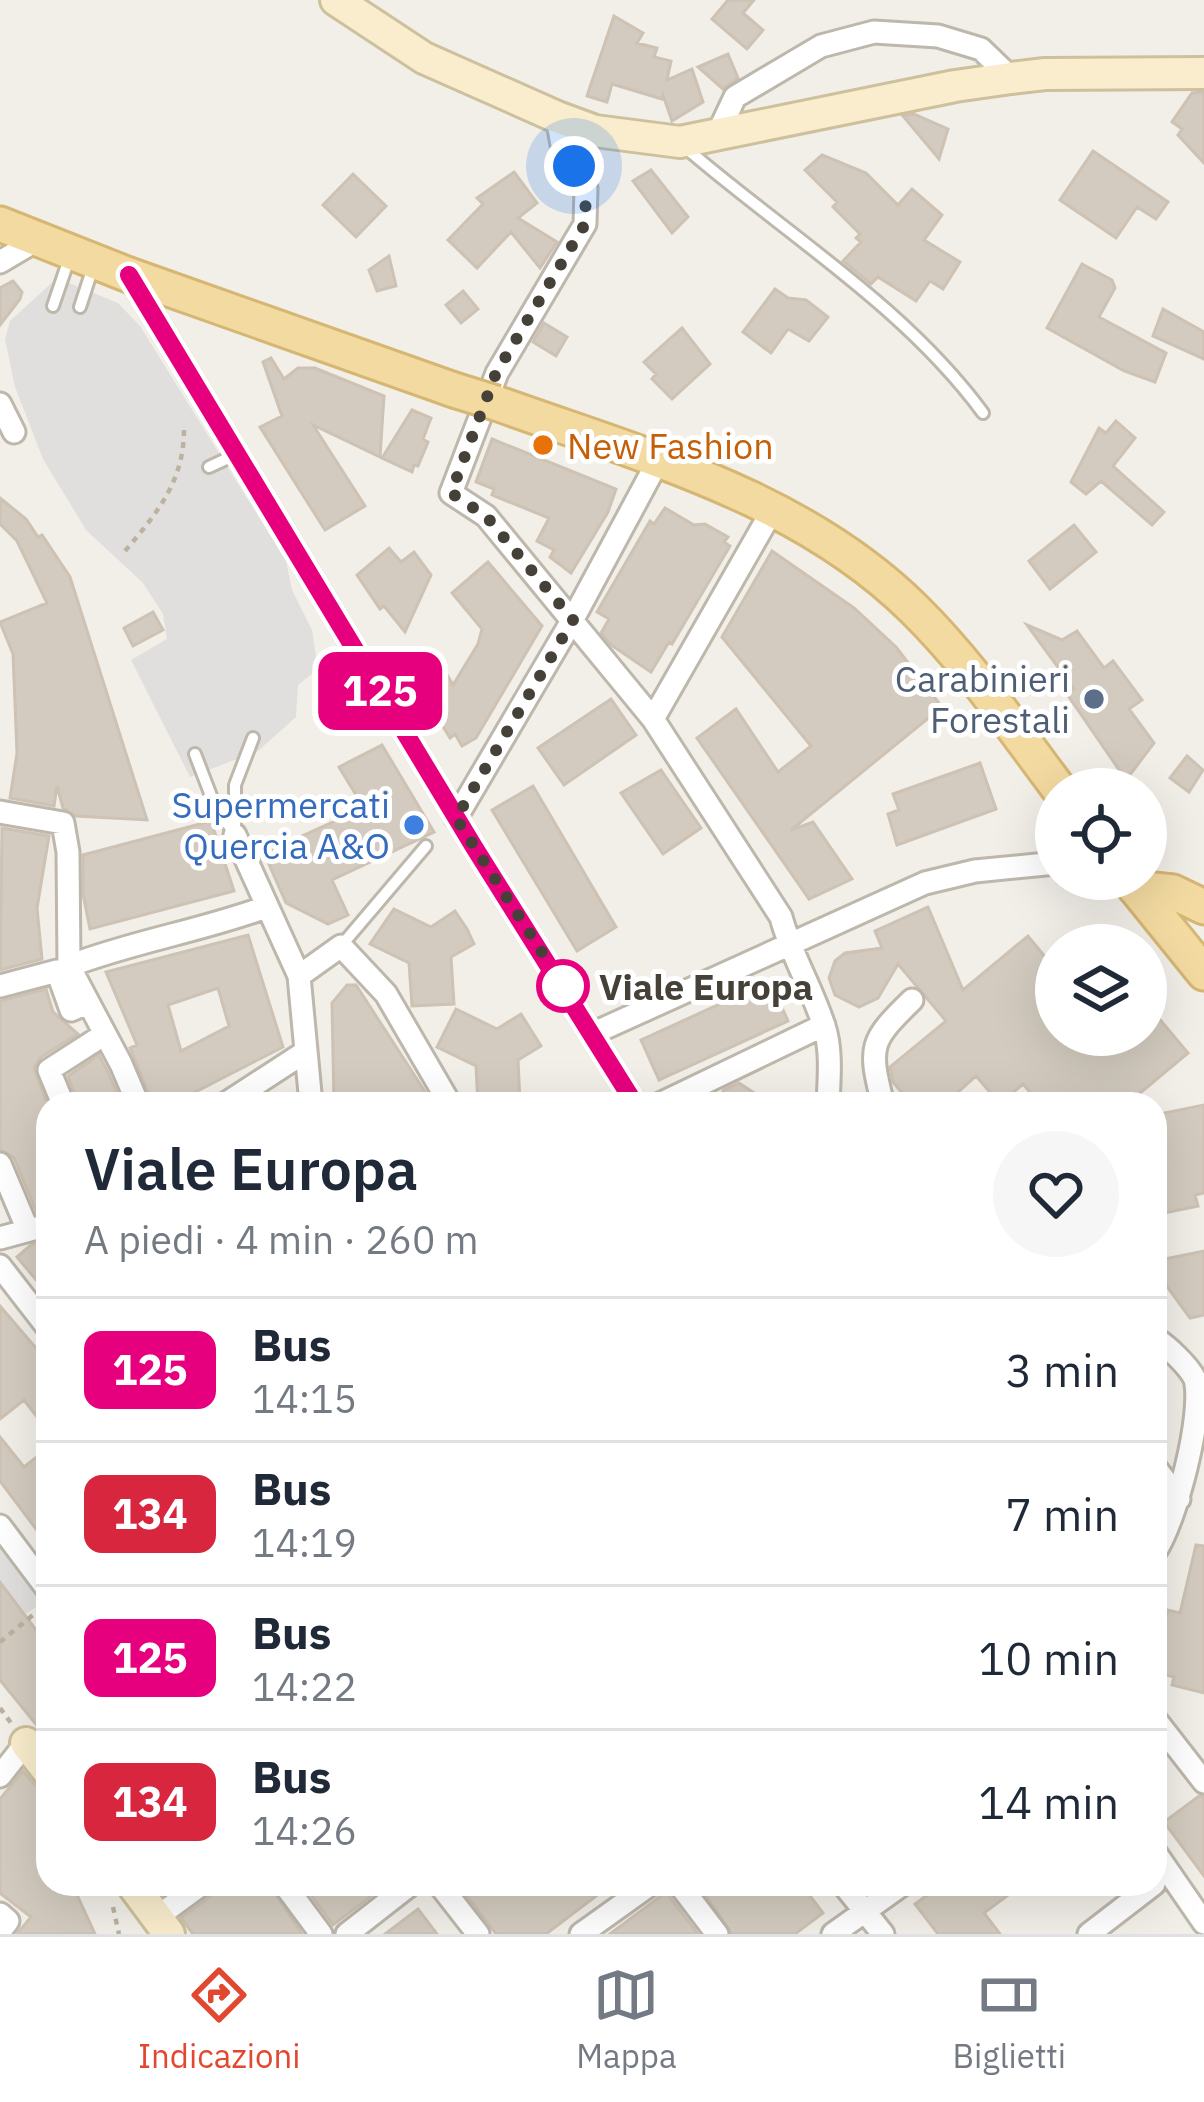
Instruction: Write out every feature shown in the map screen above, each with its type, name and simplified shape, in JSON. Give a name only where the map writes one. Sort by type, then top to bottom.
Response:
[{"type":"main road","points":[[340,2],[424,58],[557,116],[595,130],[680,142],[1011,78],[1202,72]]},
{"type":"main road","points":[[0,224],[129,275],[716,480],[773,509],[838,548],[913,607],[989,694],[1044,768]]},
{"type":"main road","points":[[1167,891],[1204,907]]},
{"type":"main road","points":[[1145,900],[1202,968]]},
{"type":"main road","points":[[26,1743],[36,1756]]},
{"type":"main road","points":[[142,1896],[163,1926]]},
{"type":"street","points":[[718,133],[736,97],[820,46],[874,32],[938,36],[980,49],[1011,78]]},
{"type":"street","points":[[557,116],[562,145],[586,188],[585,224],[496,373],[451,493],[486,516],[653,719],[781,917],[789,947],[824,1025],[829,1092]]},
{"type":"street","points":[[0,262],[37,240]]},
{"type":"street","points":[[129,275],[456,818],[628,1092]]},
{"type":"street","points":[[0,404],[14,432]]},
{"type":"street","points":[[456,818],[573,620],[658,461]]},
{"type":"street","points":[[653,719],[773,509]]},
{"type":"street","points":[[0,812],[63,823],[68,852],[69,966],[132,1092]]},
{"type":"street","points":[[235,835],[298,976],[310,1092]]},
{"type":"street","points":[[594,1033],[925,883],[975,871],[1035,865]]},
{"type":"street","points":[[69,966],[127,944],[217,926],[266,907]]},
{"type":"street","points":[[298,976],[341,946],[386,994],[443,1092]]},
{"type":"street","points":[[0,986],[57,970],[71,1010],[88,1003]]},
{"type":"street","points":[[881,1092],[874,1069],[878,1034],[912,1000]]},
{"type":"street","points":[[686,1092],[824,1025]]},
{"type":"street","points":[[58,1092],[49,1070],[105,1034]]},
{"type":"street","points":[[243,1092],[305,1052]]},
{"type":"street","points":[[0,1164],[36,1225]]},
{"type":"street","points":[[0,1238],[36,1227]]},
{"type":"street","points":[[0,1266],[36,1312]]},
{"type":"street","points":[[1167,1350],[1195,1379],[1199,1411],[1167,1534]]},
{"type":"street","points":[[1167,1482],[1179,1498]]},
{"type":"street","points":[[0,1526],[36,1574]]},
{"type":"street","points":[[1167,1734],[1204,1781]]},
{"type":"street","points":[[0,1776],[26,1743]]},
{"type":"street","points":[[1167,1887],[1204,1923]]},
{"type":"street","points":[[163,1926],[191,1896]]},
{"type":"street","points":[[293,1896],[321,1934]]},
{"type":"street","points":[[347,1934],[396,1896]]},
{"type":"street","points":[[448,1896],[478,1934]]},
{"type":"street","points":[[581,1934],[634,1896]]},
{"type":"street","points":[[688,1896],[718,1934]]},
{"type":"street","points":[[852,1896],[883,1934]]},
{"type":"street","points":[[833,1934],[887,1896]]},
{"type":"street","points":[[1089,1934],[1139,1896]]},
{"type":"street","points":[[0,1914],[8,1921],[0,1931]]},
{"type":"lane","points":[[680,142],[902,321],[983,413]]},
{"type":"lane","points":[[52,307],[83,258]]},
{"type":"lane","points":[[80,307],[83,258]]},
{"type":"lane","points":[[209,467],[237,454]]},
{"type":"lane","points":[[235,835],[235,785],[253,738]]},
{"type":"lane","points":[[195,754],[213,802],[235,835]]},
{"type":"lane","points":[[341,946],[426,846]]},
{"type":"path","points":[[125,551],[176,482],[185,454],[184,426]]},
{"type":"path","points":[[0,1642],[36,1613]]},
{"type":"shaded area","points":[[57,278],[118,303],[140,326],[286,561],[292,590],[312,630],[318,669],[298,685],[296,717],[258,751],[190,777],[131,660],[167,639],[163,614],[143,583],[86,530],[43,459],[15,387],[5,339],[10,321]]},
{"type":"shaded area","points":[[0,1542],[36,1590],[36,1607],[26,1614],[0,1579]]},
{"type":"building","points":[[728,0],[754,0],[743,13],[763,30],[747,49],[712,19]]},
{"type":"building","points":[[614,16],[643,33],[637,43],[657,48],[654,57],[671,61],[667,80],[692,69],[703,102],[672,121],[663,95],[662,99],[612,84],[607,102],[587,96]]},
{"type":"building","points":[[728,54],[738,78],[723,89],[698,67]]},
{"type":"building","points":[[1204,92],[1204,163],[1172,122],[1192,93]]},
{"type":"building","points":[[914,114],[948,129],[939,159],[903,116]]},
{"type":"building","points":[[1093,151],[1168,202],[1156,219],[1137,207],[1116,238],[1060,200]]},
{"type":"building","points":[[822,155],[866,173],[898,205],[912,189],[942,215],[924,240],[960,262],[943,289],[930,281],[916,301],[878,277],[871,284],[843,261],[861,242],[856,238],[860,234],[805,170]]},
{"type":"building","points":[[651,170],[688,217],[672,233],[633,181]]},
{"type":"building","points":[[514,172],[537,203],[518,218],[557,242],[540,268],[511,232],[477,268],[448,240],[483,204],[477,198]]},
{"type":"building","points":[[353,174],[386,206],[356,237],[323,205]]},
{"type":"building","points":[[389,256],[396,286],[377,291],[369,270]]},
{"type":"building","points":[[1082,264],[1112,280],[1115,288],[1099,317],[1166,353],[1155,382],[1124,371],[1047,328]]},
{"type":"building","points":[[13,281],[22,292],[20,299],[0,325],[0,288]]},
{"type":"building","points":[[775,289],[788,298],[806,300],[828,317],[809,341],[788,329],[771,353],[743,332]]},
{"type":"building","points":[[463,291],[478,309],[461,323],[446,305]]},
{"type":"building","points":[[1163,309],[1204,332],[1204,359],[1153,336]]},
{"type":"building","points":[[544,323],[567,337],[556,356],[533,342]]},
{"type":"building","points":[[682,328],[710,364],[672,399],[652,379],[656,374],[644,362]]},
{"type":"building","points":[[271,358],[284,379],[298,368],[315,368],[384,396],[380,457],[313,425],[365,506],[325,530],[260,427],[282,416],[263,362]]},
{"type":"building","points":[[412,410],[431,418],[423,439],[428,442],[412,472],[382,458]]},
{"type":"building","points":[[1116,421],[1135,438],[1113,466],[1164,512],[1152,525],[1101,481],[1086,494],[1071,482],[1099,428],[1106,433]]},
{"type":"building","points":[[492,439],[616,489],[608,512],[571,573],[550,557],[554,550],[537,541],[549,518],[492,495],[494,489],[476,482]]},
{"type":"building","points":[[0,498],[26,519],[38,537],[42,535],[70,577],[147,820],[75,816],[63,808],[57,786],[54,806],[10,798],[17,753],[13,654],[0,622],[47,603],[17,541],[0,524]]},
{"type":"building","points":[[665,508],[728,537],[724,542],[730,546],[651,672],[611,645],[601,633],[609,619],[597,612],[650,521],[654,524]]},
{"type":"building","points":[[1074,525],[1096,552],[1050,589],[1029,561]]},
{"type":"building","points":[[389,548],[401,562],[414,552],[431,575],[405,632],[384,606],[380,609],[357,575]]},
{"type":"building","points":[[772,551],[854,608],[896,647],[942,707],[791,830],[813,822],[852,879],[809,899],[697,738],[736,709],[778,772],[811,746],[722,637]]},
{"type":"building","points":[[488,562],[542,626],[476,738],[462,746],[455,734],[450,738],[419,687],[445,671],[453,685],[478,644],[482,629],[452,593]]},
{"type":"building","points":[[153,612],[163,630],[133,646],[124,628]]},
{"type":"building","points":[[1027,625],[1062,640],[1077,631],[1104,668],[1113,661],[1142,700],[1129,709],[1154,743],[1135,768],[1118,768],[1067,694],[1074,689]]},
{"type":"building","points":[[611,699],[636,735],[564,785],[538,748]]},
{"type":"building","points":[[382,745],[434,832],[332,880],[348,915],[328,924],[286,903],[264,853],[364,808],[339,767]]},
{"type":"building","points":[[1187,756],[1203,770],[1189,792],[1170,778]]},
{"type":"building","points":[[980,763],[996,809],[897,845],[888,814],[899,810],[893,794]]},
{"type":"building","points":[[661,770],[701,828],[663,854],[621,793]]},
{"type":"building","points":[[533,786],[616,927],[577,951],[492,810]]},
{"type":"building","points":[[211,821],[234,891],[90,929],[83,894],[83,855]]},
{"type":"building","points":[[2,828],[49,836],[37,908],[42,959],[0,970]]},
{"type":"building","points":[[928,907],[963,990],[1028,936],[1035,944],[1035,1056],[1167,1056],[1167,1028],[1188,1053],[1141,1092],[1030,1092],[1023,1084],[1014,1092],[990,1092],[976,1076],[958,1092],[901,1092],[890,1067],[946,1021],[898,964],[878,998],[859,1007],[835,995],[829,978],[835,961],[845,953],[882,948],[875,931]]},
{"type":"building","points":[[394,909],[431,927],[455,911],[467,929],[474,944],[451,957],[454,1004],[412,1006],[409,963],[370,944]]},
{"type":"building","points":[[248,935],[283,1047],[195,1092],[148,1092],[130,1048],[137,1045],[106,972]],"holes":[[[218,988],[229,1026],[181,1051],[168,1005]]]},
{"type":"building","points":[[770,981],[788,1021],[659,1080],[641,1040]]},
{"type":"building","points":[[347,985],[356,985],[425,1092],[334,1092],[332,1003]]},
{"type":"building","points":[[46,989],[53,1012],[78,1034],[41,1057],[34,1068],[43,1092],[36,1092],[36,1211],[14,1158],[0,1149],[0,1001]]},
{"type":"building","points":[[456,1009],[497,1029],[521,1014],[541,1046],[518,1060],[520,1092],[477,1092],[476,1066],[437,1047]]},
{"type":"building","points":[[99,1055],[116,1092],[74,1092],[68,1076]]},
{"type":"building","points":[[739,1083],[753,1092],[723,1092]]},
{"type":"building","points":[[1204,1105],[1204,1193],[1195,1195],[1198,1206],[1167,1212],[1167,1113]]},
{"type":"building","points":[[36,1244],[36,1280],[17,1257]]},
{"type":"building","points":[[1204,1251],[1204,1315],[1190,1318],[1167,1286],[1167,1259]]},
{"type":"building","points":[[0,1306],[36,1348],[36,1416],[24,1400],[0,1419]]},
{"type":"building","points":[[0,1437],[24,1467],[36,1458],[36,1529],[0,1481]]},
{"type":"building","points":[[1196,1545],[1204,1546],[1204,1693],[1172,1685],[1174,1677],[1167,1675],[1167,1614],[1180,1613]]},
{"type":"building","points":[[0,1582],[36,1630],[36,1724],[0,1680]]},
{"type":"building","points":[[23,1771],[36,1785],[36,1896],[78,1896],[95,1934],[17,1934],[31,1917],[0,1893],[0,1799]]},
{"type":"building","points":[[1204,1797],[1204,1876],[1167,1826],[1167,1820]]},
{"type":"building","points":[[211,1896],[277,1896],[302,1934],[193,1934],[181,1918]]},
{"type":"building","points":[[312,1896],[371,1896],[333,1925]]},
{"type":"building","points":[[467,1896],[596,1896],[546,1934],[496,1934]]},
{"type":"building","points":[[661,1896],[669,1896],[698,1934],[610,1934]]},
{"type":"building","points":[[706,1896],[810,1896],[823,1913],[795,1934],[732,1934]]},
{"type":"building","points":[[926,1896],[1007,1896],[984,1913],[1000,1934],[938,1934],[915,1904]]},
{"type":"building","points":[[418,1909],[437,1934],[385,1934]]},
{"type":"bus line","name":"125","points":[[129,275],[474,847],[628,1092]]},
{"type":"place","name":"New Fashion","points":[[543,445]]},
{"type":"place","name":"Carabinieri Forestali","points":[[1094,699]]},
{"type":"place","name":"Supermercati Quercia A&O","points":[[414,825]]},
{"type":"place","name":"Viale Europa","points":[[563,986]]},
{"type":"route","points":[[563,986],[570,996],[456,818],[573,620],[486,516],[451,493],[496,373],[585,224],[586,188],[574,166]]}]
